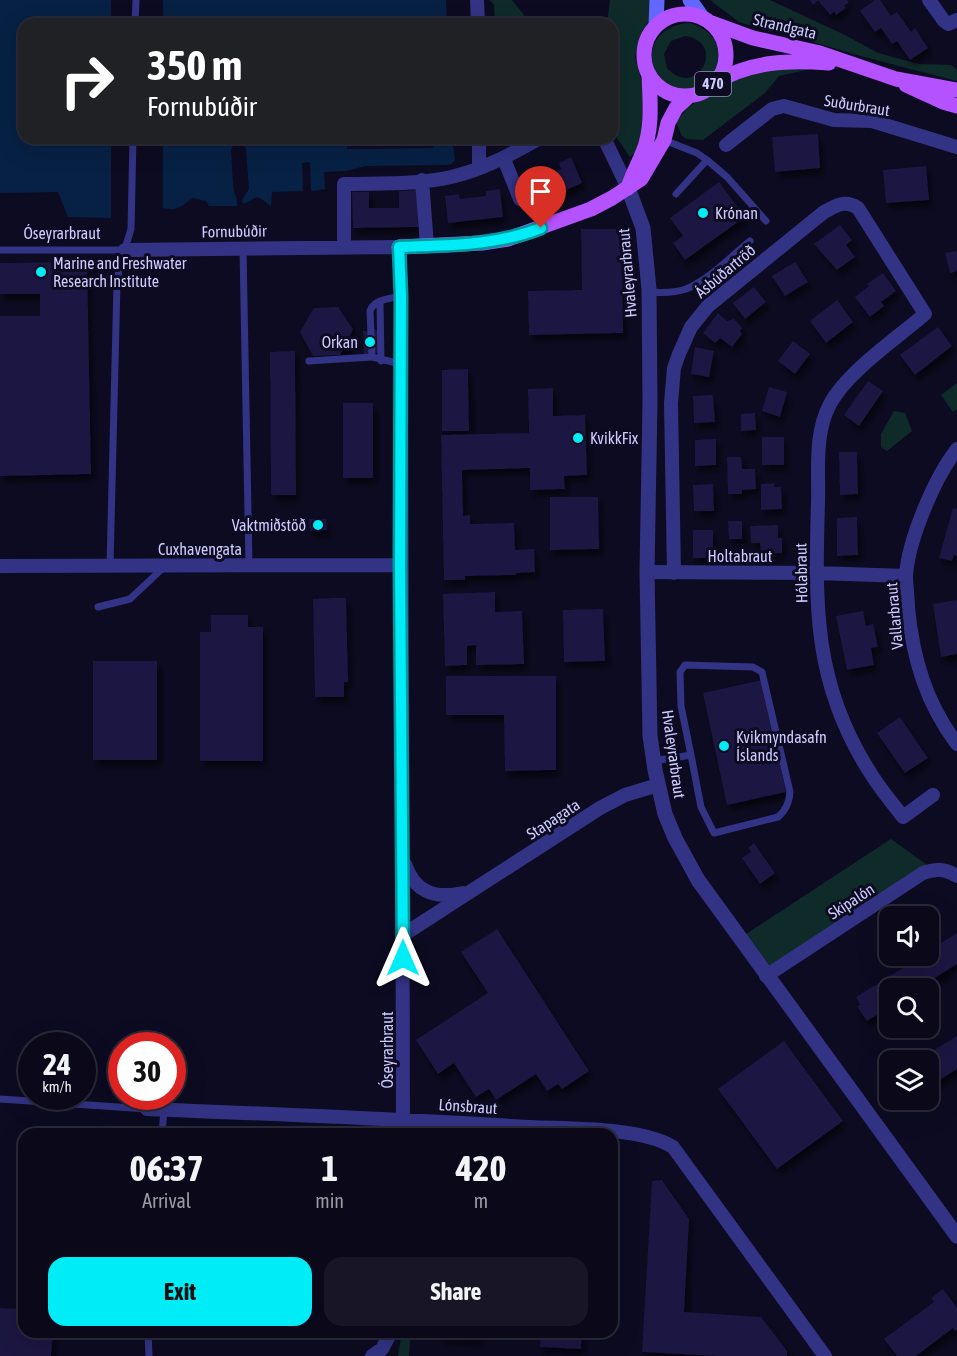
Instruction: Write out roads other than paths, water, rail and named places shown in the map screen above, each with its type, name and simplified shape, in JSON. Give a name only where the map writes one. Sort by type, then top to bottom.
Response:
[{"type":"main road","points":[[628,188],[633,170],[644,151],[649,132],[651,102],[649,75],[643,54],[645,44],[656,25],[657,0]]},
{"type":"main road","points":[[690,0],[706,19]]},
{"type":"main road","name":"470","points":[[649,75],[656,85],[666,92],[689,96],[708,89],[716,82],[723,70],[726,57],[719,31],[706,19],[690,14],[678,14],[656,25]]},
{"type":"main road","name":"Strandgata","points":[[706,19],[735,33],[820,53],[896,79],[957,90]]},
{"type":"main road","name":"Strandgata","points":[[716,82],[740,70],[779,61],[853,64]]},
{"type":"main road","name":"Strandgata","points":[[896,79],[917,91],[957,106]]},
{"type":"main road","name":"Fornubúðir","points":[[399,247],[482,243],[527,234],[591,209],[641,179],[664,140],[668,123],[676,108],[689,96]]},
{"type":"street","points":[[477,0],[478,18]]},
{"type":"street","points":[[929,0],[948,24],[957,20]]},
{"type":"street","name":"Suðurbraut","points":[[726,145],[772,109],[784,106],[834,120],[872,121],[957,147]]},
{"type":"street","points":[[479,144],[479,167]]},
{"type":"street","points":[[607,144],[628,188]]},
{"type":"street","points":[[344,248],[344,184],[448,178],[504,159],[516,145]]},
{"type":"street","points":[[504,159],[519,199]]},
{"type":"street","points":[[423,180],[427,246]]},
{"type":"street","name":"Hvaleyrarbraut","points":[[628,188],[643,228],[649,292],[647,572],[649,717],[658,785],[671,829],[698,880],[957,1236]]},
{"type":"street","name":"Ásbúðartröð","points":[[674,573],[671,417],[674,368],[691,327],[708,306],[824,212],[846,202],[858,208],[925,314]]},
{"type":"street","name":"Fornubúðir","points":[[125,250],[399,247]]},
{"type":"street","name":"Óseyrarbraut","points":[[399,247],[403,1128]]},
{"type":"street","name":"Hólabraut","points":[[925,314],[843,385],[825,414],[820,429],[816,573],[819,634],[825,669],[835,704],[856,748],[873,778],[903,817],[933,795]]},
{"type":"street","name":"Vallarbraut","points":[[957,449],[940,475],[927,502],[906,576],[910,631],[919,674],[936,712],[957,744]]},
{"type":"street","name":"Cuxhavengata","points":[[0,566],[400,566]]},
{"type":"street","name":"Holtabraut","points":[[647,572],[906,576]]},
{"type":"street","name":"Stapagata","points":[[403,935],[600,808],[625,795],[658,785]]},
{"type":"street","name":"Stapagata","points":[[403,856],[409,874],[424,890],[443,896],[471,891]]},
{"type":"street","name":"Skipalón","points":[[766,976],[923,873],[933,869],[946,870],[957,876]]},
{"type":"street","name":"Lónsbraut","points":[[186,1110],[550,1128]]},
{"type":"street","name":"Lónsbraut","points":[[618,1133],[662,1140],[673,1147],[825,1356]]},
{"type":"street","points":[[375,1355],[388,1338]]},
{"type":"lane","points":[[135,18],[136,0]]},
{"type":"lane","points":[[664,140],[697,153],[707,160],[727,177],[766,221]]},
{"type":"lane","points":[[110,566],[117,285],[119,268],[130,229],[132,144]]},
{"type":"lane","points":[[676,194],[707,160]]},
{"type":"lane","points":[[649,292],[668,293],[684,290],[698,283],[750,241]]},
{"type":"lane","points":[[243,249],[249,566]]},
{"type":"lane","name":"Óseyrarbraut","points":[[0,250],[125,250]]},
{"type":"lane","points":[[372,357],[370,311],[372,305],[401,296]]},
{"type":"lane","points":[[380,302],[381,361]]},
{"type":"lane","points":[[309,361],[372,357],[401,364]]},
{"type":"lane","points":[[98,607],[130,599],[165,566]]},
{"type":"lane","points":[[686,665],[753,667],[762,672],[790,792],[789,802],[784,812],[777,817],[714,833],[701,807],[691,755],[681,706],[680,672],[686,665]]},
{"type":"lane","points":[[654,761],[691,755]]},
{"type":"lane","name":"Lónsbraut","points":[[0,1099],[108,1106]]},
{"type":"lane","points":[[162,1128],[164,1110]]},
{"type":"lane","points":[[148,1338],[148,1356]]},
{"type":"water","points":[[0,0],[111,0],[111,18],[18,18],[18,144],[111,144],[111,218],[68,217],[58,192],[0,193]]},
{"type":"water","points":[[163,0],[446,0],[447,18],[163,18]]},
{"type":"water","points":[[163,144],[234,144],[231,150],[233,187],[237,206],[209,206],[206,201],[193,198],[180,207],[163,208]]},
{"type":"water","points":[[244,144],[453,144],[455,160],[452,164],[447,165],[365,166],[346,171],[324,172],[325,189],[311,191],[310,162],[302,163],[303,191],[272,192],[271,206],[257,198],[243,204],[242,200],[249,189]]},
{"type":"place","name":"Krónan","points":[[703,213]]},
{"type":"place","name":"Marine and Freshwater Research Institute","points":[[41,272]]},
{"type":"place","name":"Orkan","points":[[370,342]]},
{"type":"place","name":"KvikkFix","points":[[578,438]]},
{"type":"place","name":"Vaktmiðstöð","points":[[318,525]]},
{"type":"place","name":"Kvikmyndasafn Íslands","points":[[724,746]]}]
